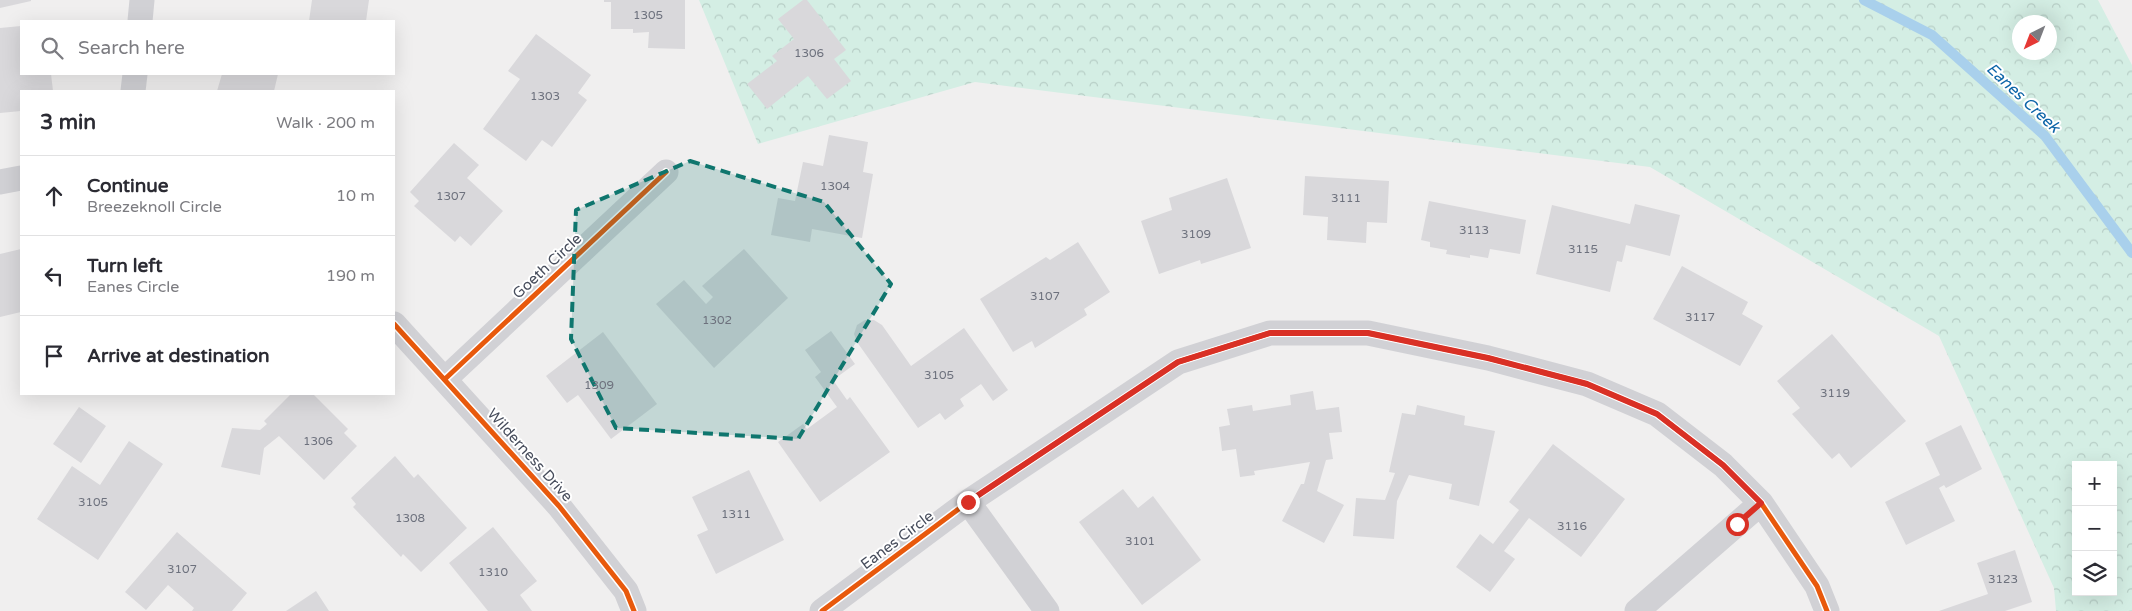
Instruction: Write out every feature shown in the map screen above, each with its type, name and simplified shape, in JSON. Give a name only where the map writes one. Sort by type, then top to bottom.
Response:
[{"type":"street","points":[[140,20],[142,0]]},
{"type":"street","points":[[133,90],[135,75]]},
{"type":"street","name":"Goeth Circle","points":[[445,378],[666,172]]},
{"type":"street","points":[[0,182],[20,178]]},
{"type":"street","name":"Wilderness Drive","points":[[395,325],[559,506],[626,590],[634,611]]},
{"type":"street","name":"Eanes Circle","points":[[822,611],[968,502],[1178,362],[1270,333],[1368,333],[1488,358],[1587,384],[1657,414],[1723,465],[1761,503],[1817,586],[1827,611]]},
{"type":"street","points":[[968,502],[1047,611]]},
{"type":"street","points":[[1637,611],[1761,503]]},
{"type":"highlighted area","points":[[690,161],[824,202],[891,284],[798,439],[616,428],[571,339],[576,210]]},
{"type":"green space","points":[[699,0],[2098,0],[2132,65],[2132,611],[2056,611],[2054,588],[1939,336],[1650,167],[975,82],[758,144]]},
{"type":"building","points":[[0,0],[31,0],[31,1],[0,8]]},
{"type":"building","points":[[312,0],[369,0],[366,20],[309,20]]},
{"type":"building","points":[[604,0],[685,0],[685,49],[648,48],[649,32],[633,33],[633,29],[611,29],[611,2],[604,2]]},
{"type":"building","points":[[803,0],[807,0],[846,50],[834,59],[851,81],[827,99],[808,76],[767,109],[747,84],[777,61],[772,56],[794,39],[778,19]]},
{"type":"building","points":[[20,26],[20,75],[51,75],[53,90],[20,90],[20,111],[0,113],[0,28]]},
{"type":"building","points":[[536,34],[591,75],[578,93],[587,100],[552,147],[542,140],[526,161],[483,129],[520,79],[508,71]]},
{"type":"building","points":[[222,75],[278,75],[274,90],[217,90]]},
{"type":"building","points":[[829,135],[868,142],[863,172],[873,174],[862,238],[812,229],[810,242],[771,235],[778,198],[795,201],[803,162],[823,166]]},
{"type":"building","points":[[454,143],[479,165],[467,178],[503,211],[471,246],[460,236],[455,242],[414,206],[419,201],[410,192]]},
{"type":"building","points":[[1305,176],[1389,181],[1387,223],[1367,222],[1366,243],[1327,240],[1328,217],[1303,215]]},
{"type":"building","points":[[1227,178],[1251,248],[1201,264],[1200,260],[1159,274],[1141,221],[1172,210],[1169,198]]},
{"type":"building","points":[[1429,201],[1526,220],[1520,254],[1490,249],[1488,258],[1470,255],[1470,258],[1446,254],[1447,250],[1430,247],[1430,242],[1421,240]]},
{"type":"building","points":[[1635,204],[1680,215],[1670,256],[1626,245],[1622,262],[1617,261],[1610,292],[1536,274],[1552,205],[1630,224]]},
{"type":"building","points":[[1078,242],[1110,292],[1084,309],[1087,315],[1035,348],[1032,341],[1013,352],[980,299],[1046,257],[1050,260]]},
{"type":"building","points":[[20,249],[20,312],[0,317],[0,254]]},
{"type":"building","points":[[744,249],[788,298],[714,368],[656,304],[684,280],[706,304],[713,297],[702,286]]},
{"type":"building","points":[[1682,266],[1748,302],[1742,314],[1763,326],[1740,366],[1653,319]]},
{"type":"building","points":[[865,320],[874,320],[882,325],[911,366],[964,328],[1008,390],[993,401],[981,384],[960,399],[964,406],[945,420],[940,413],[918,428],[857,342],[854,334],[857,325]]},
{"type":"building","points":[[831,331],[855,364],[833,380],[847,400],[850,397],[890,452],[820,502],[778,442],[803,424],[807,429],[837,407],[815,377],[821,372],[805,350]]},
{"type":"building","points":[[603,332],[657,404],[611,439],[578,395],[567,403],[546,376]]},
{"type":"building","points":[[1832,334],[1906,421],[1851,468],[1839,453],[1832,459],[1792,414],[1800,408],[1777,381]]},
{"type":"building","points":[[1313,391],[1316,410],[1339,407],[1342,432],[1329,433],[1333,459],[1326,460],[1317,491],[1344,505],[1324,543],[1282,521],[1301,484],[1304,484],[1310,462],[1254,471],[1255,475],[1240,477],[1236,449],[1222,451],[1219,427],[1230,425],[1227,409],[1252,405],[1253,411],[1291,405],[1290,395]]},
{"type":"building","points":[[290,395],[314,395],[348,429],[344,433],[357,446],[324,480],[279,436],[264,448],[260,475],[221,467],[232,428],[260,430],[267,424],[264,421]]},
{"type":"building","points":[[1417,405],[1465,416],[1464,425],[1495,431],[1479,506],[1449,499],[1452,484],[1409,475],[1397,501],[1394,539],[1353,536],[1356,498],[1385,500],[1395,473],[1389,472],[1402,413],[1415,415]]},
{"type":"building","points":[[79,407],[106,426],[81,463],[53,444]]},
{"type":"building","points":[[1961,425],[1982,469],[1946,488],[1944,485],[1939,488],[1955,521],[1906,545],[1885,502],[1940,475],[1925,443]]},
{"type":"building","points":[[129,441],[163,464],[98,560],[37,519],[72,466],[100,485]]},
{"type":"building","points":[[1553,444],[1625,499],[1581,557],[1529,518],[1504,551],[1515,559],[1490,592],[1456,567],[1480,534],[1493,544],[1519,510],[1509,502]]},
{"type":"building","points":[[395,456],[414,478],[418,474],[467,528],[421,572],[403,554],[401,557],[353,507],[356,504],[351,498]]},
{"type":"building","points":[[749,470],[784,540],[716,574],[697,535],[708,530],[692,497]]},
{"type":"building","points":[[1123,489],[1138,508],[1153,496],[1201,560],[1142,605],[1079,522]]},
{"type":"building","points":[[493,527],[537,581],[520,595],[532,611],[488,611],[449,563]]},
{"type":"building","points":[[177,532],[247,593],[232,611],[192,611],[194,608],[168,585],[146,610],[125,592]]},
{"type":"building","points":[[2015,550],[2032,602],[2005,611],[1939,611],[1988,594],[1977,563]]},
{"type":"building","points":[[316,591],[329,611],[286,611]]},
{"type":"waterway","name":"Eanes Creek","points":[[1864,0],[1932,35],[2045,136],[2132,253]]},
{"type":"cycle path","points":[[445,379],[666,172]]},
{"type":"cycle path","points":[[395,325],[559,506],[626,591],[634,611]]},
{"type":"cycle path","points":[[822,611],[968,502],[1178,362],[1270,333],[1368,333],[1488,358],[1587,384],[1657,414],[1723,465],[1761,503],[1817,586],[1827,611]]},
{"type":"route","points":[[968,502],[1178,362],[1270,333],[1368,333],[1488,358],[1587,384],[1657,414],[1723,465],[1761,503],[1737,524]]}]
